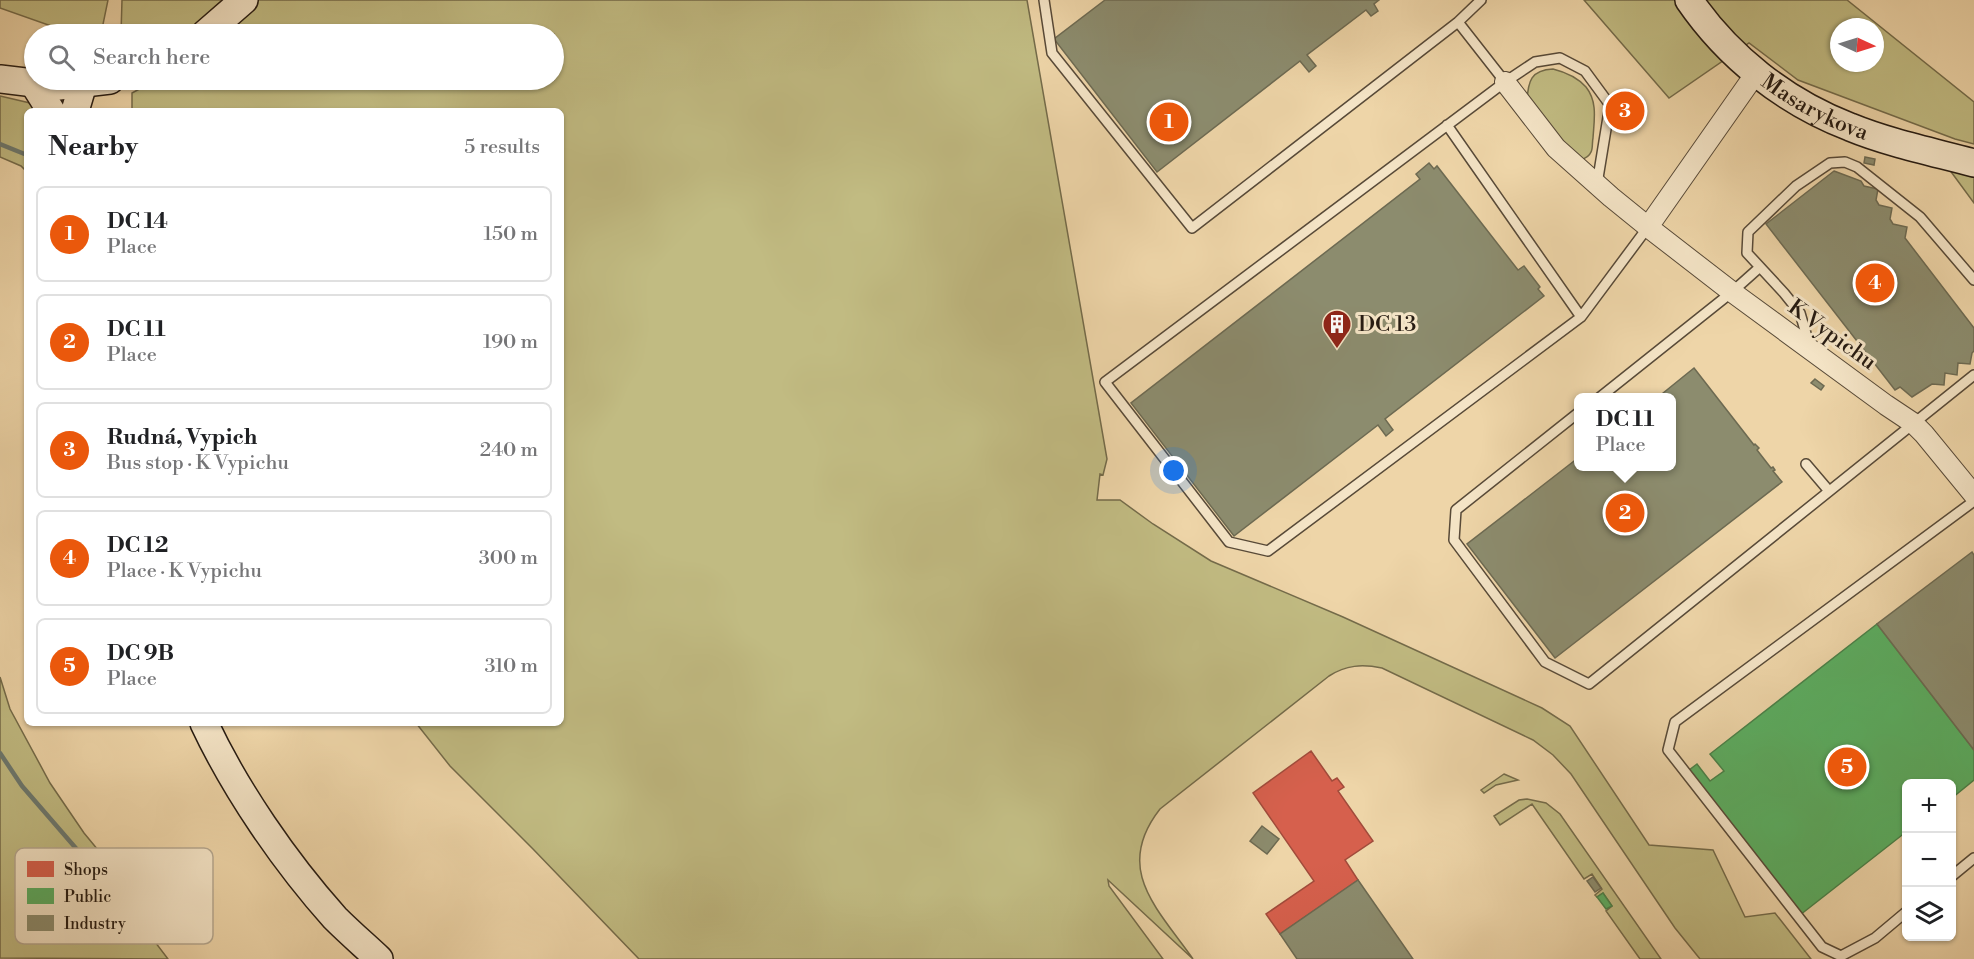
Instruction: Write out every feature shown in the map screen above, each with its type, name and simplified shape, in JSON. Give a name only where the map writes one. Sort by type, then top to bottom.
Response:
[{"type":"main road","points":[[216,24],[244,0]]},
{"type":"main road","name":"Masarykova","points":[[1689,0],[1722,42],[1756,73],[1799,102],[1850,127],[1974,163]]},
{"type":"main road","points":[[0,80],[24,83]]},
{"type":"main road","points":[[38,90],[49,108]]},
{"type":"main road","points":[[78,108],[92,90]]},
{"type":"main road","points":[[205,726],[218,753],[278,848],[336,918],[379,959]]},
{"type":"street","points":[[1648,227],[1756,73]]},
{"type":"street","name":"K Vypichu","points":[[1505,82],[1557,148],[1597,184],[1732,292],[1913,423],[1974,495]]},
{"type":"lane","points":[[1044,0],[1052,53],[1192,228],[1458,22],[1481,0]]},
{"type":"lane","points":[[1458,22],[1505,82]]},
{"type":"lane","points":[[1597,184],[1610,105],[1585,71],[1560,58],[1535,62],[1447,125],[1105,382],[1229,542],[1268,551],[1581,317],[1648,227]]},
{"type":"lane","points":[[1447,125],[1581,317]]},
{"type":"lane","points":[[1811,350],[1800,313],[1747,253],[1749,232],[1796,186],[1830,163],[1845,162],[1857,167],[1920,217],[1974,280]]},
{"type":"lane","points":[[1605,393],[1760,267]]},
{"type":"lane","points":[[1574,416],[1456,510],[1454,540],[1545,662],[1589,684],[1974,375]]},
{"type":"lane","points":[[1806,464],[1829,491]]},
{"type":"lane","points":[[1902,915],[1875,938],[1841,956],[1822,948],[1668,750],[1675,722],[1974,501]]},
{"type":"lane","points":[[1956,873],[1974,858]]},
{"type":"shaded area","points":[[0,0],[108,0],[103,24],[45,24],[0,8]]},
{"type":"shaded area","points":[[122,0],[229,0],[204,24],[121,24]]},
{"type":"shaded area","points":[[252,0],[1027,0],[1107,459],[1103,475],[1100,474],[1097,500],[1120,500],[1211,561],[1343,617],[1542,708],[1570,726],[1649,845],[1713,850],[1745,917],[1775,913],[1811,959],[1700,959],[1675,928],[1571,774],[1553,755],[1533,740],[1382,668],[1361,666],[1348,668],[1329,676],[1160,809],[1146,831],[1140,851],[1140,869],[1145,887],[1154,905],[1193,959],[1108,880],[1109,886],[1163,959],[639,959],[450,766],[418,726],[564,726],[564,108],[132,108],[132,93],[138,90],[564,90],[564,24],[232,24]]},
{"type":"shaded area","points":[[1584,0],[1847,0],[1869,18],[1830,18],[1830,72],[1884,72],[1884,30],[1974,102],[1974,144],[1798,80],[1749,43],[1669,98]]},
{"type":"shaded area","points":[[1553,69],[1579,80],[1590,93],[1594,105],[1592,149],[1589,155],[1582,160],[1527,101],[1528,88],[1535,74]]},
{"type":"shaded area","points":[[0,96],[47,107],[24,108],[24,169],[0,157]]},
{"type":"shaded area","points":[[1949,169],[1974,176],[1974,203]]},
{"type":"shaded area","points":[[0,677],[10,709],[50,783],[96,848],[15,848],[15,944],[157,944],[168,959],[0,958]]},
{"type":"shaded area","points":[[1504,774],[1518,780],[1496,785],[1484,793],[1481,790]]},
{"type":"shaded area","points":[[1527,799],[1546,803],[1560,814],[1661,959],[1640,959],[1606,911],[1612,906],[1603,893],[1597,897],[1595,895],[1602,889],[1592,874],[1584,879],[1532,804],[1500,825],[1494,816],[1519,800]]},
{"type":"building: Shops","points":[[1311,751],[1332,781],[1337,778],[1344,787],[1338,791],[1373,841],[1345,860],[1358,880],[1280,934],[1266,914],[1314,881],[1253,793]]},
{"type":"building: Public","points":[[1877,624],[1974,750],[1974,780],[1956,795],[1956,779],[1902,779],[1902,835],[1800,915],[1688,771],[1697,764],[1710,781],[1724,771],[1710,754]]},
{"type":"building: Public","points":[[1603,893],[1612,906],[1606,909],[1597,897]]},
{"type":"building: Industry","points":[[1105,0],[1379,0],[1374,4],[1378,11],[1371,16],[1366,10],[1307,55],[1316,66],[1309,72],[1300,61],[1157,172],[1054,39]]},
{"type":"building: Industry","points":[[1865,157],[1875,159],[1874,165],[1864,163]]},
{"type":"building: Industry","name":"DC 13","points":[[1429,163],[1434,169],[1437,166],[1518,270],[1524,266],[1544,296],[1385,419],[1393,430],[1386,436],[1378,425],[1234,536],[1131,403],[1420,179],[1416,174]]},
{"type":"building: Industry","points":[[1834,171],[1861,181],[1864,186],[1878,189],[1876,200],[1879,205],[1892,208],[1890,219],[1893,224],[1907,227],[1905,238],[1974,328],[1974,351],[1970,364],[1958,363],[1957,375],[1945,373],[1944,385],[1932,384],[1912,397],[1900,387],[1895,390],[1766,224]]},
{"type":"building: Industry","points":[[1694,368],[1754,445],[1759,448],[1757,450],[1771,468],[1773,467],[1775,470],[1773,471],[1782,482],[1555,658],[1467,544],[1574,461],[1574,471],[1676,471],[1676,393],[1663,393]]},
{"type":"building: Industry","points":[[1815,379],[1824,386],[1821,390],[1811,383]]},
{"type":"building: Industry","points":[[1972,552],[1974,555],[1974,750],[1877,624]]},
{"type":"building: Industry","points":[[1262,826],[1279,839],[1267,854],[1250,841]]},
{"type":"building: Industry","points":[[1593,877],[1601,888],[1595,892],[1587,881]]},
{"type":"building: Industry","points":[[1358,880],[1413,959],[1297,959],[1280,934]]},
{"type":"waterway","points":[[0,144],[24,154]]},
{"type":"waterway","points":[[0,753],[22,786],[76,848]]},
{"type":"place","name":"Rudná, Vypich","points":[[1625,111]]},
{"type":"place","name":"DC 14","points":[[1169,122]]},
{"type":"place","name":"DC 12","points":[[1875,283]]},
{"type":"place","name":"DC 13","points":[[1337,350]]},
{"type":"place","name":"DC 11","points":[[1625,513]]},
{"type":"place","name":"DC 9B","points":[[1847,767]]}]
